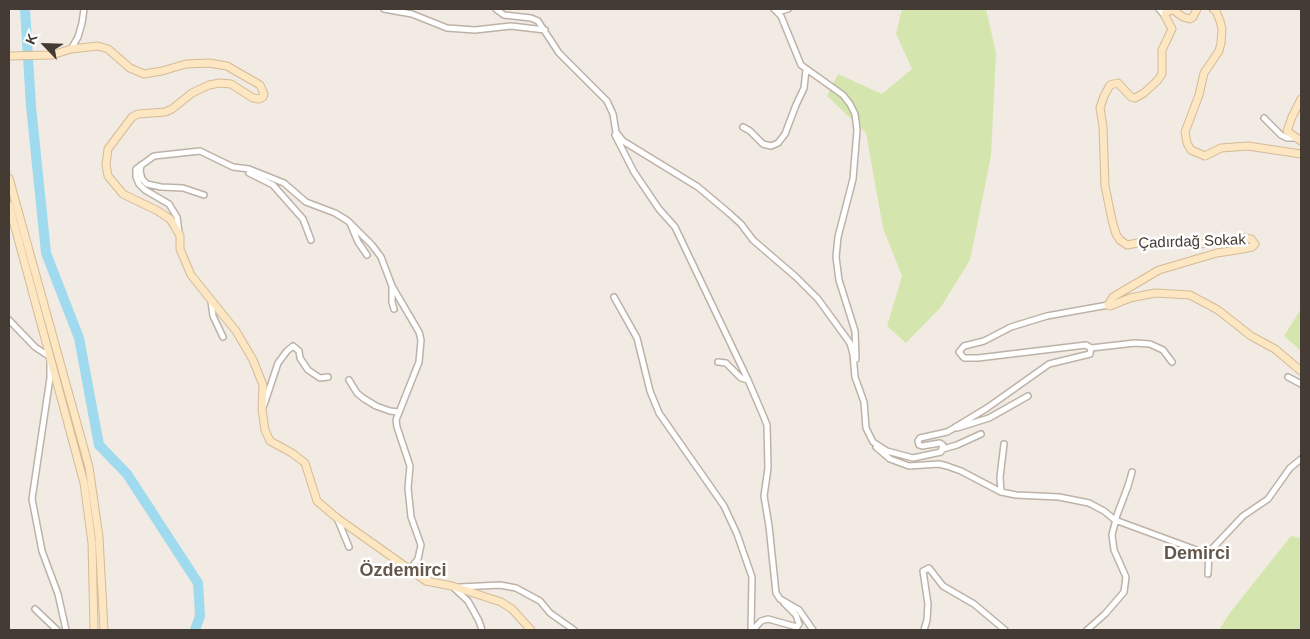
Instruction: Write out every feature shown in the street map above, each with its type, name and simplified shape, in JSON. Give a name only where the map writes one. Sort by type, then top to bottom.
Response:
[{"type":"street","points":[[71,49],[78,37],[84,9]]},
{"type":"street","points":[[384,9],[412,14],[447,28],[476,30],[511,26],[546,30]]},
{"type":"street","points":[[496,9],[504,15],[535,19],[546,30],[559,53],[604,97],[613,114],[615,135],[619,144],[634,172],[674,227],[748,380],[767,425],[768,468],[764,496],[776,593],[796,615],[799,624],[797,627],[768,619],[761,621],[752,630]]},
{"type":"street","points":[[788,9],[776,10],[799,62],[806,70],[846,98],[854,111],[857,126],[853,180],[838,237],[836,257],[839,280],[856,339],[857,354],[854,369]]},
{"type":"street","points":[[1159,9],[1166,16],[1166,12],[1170,9],[1190,19],[1197,9]]},
{"type":"street","points":[[1212,9],[1216,11],[1222,29],[1221,43],[1219,51],[1204,73],[1199,95],[1184,132],[1191,150],[1205,156],[1221,148],[1248,146],[1301,154]]},
{"type":"street","name":"Çadırdağ Sokak","points":[[1108,305],[1113,297],[1159,270],[1217,253],[1243,250],[1255,244],[1252,240],[1244,238],[1200,244],[1143,242],[1127,245],[1116,234],[1105,186],[1103,127],[1100,108],[1110,86],[1115,83],[1121,85],[1131,97],[1135,98],[1144,93],[1162,74],[1162,50],[1172,29],[1166,16]]},
{"type":"street","points":[[9,56],[52,55],[71,49],[98,46],[108,49],[130,68],[144,74],[202,62],[227,66],[260,85],[264,90],[263,97],[259,99],[253,98],[231,84],[220,83],[192,93],[172,109],[165,112],[138,114],[132,117],[108,149],[106,165],[108,176],[116,187],[127,197],[158,211],[170,220],[180,236]]},
{"type":"street","points":[[743,128],[750,131],[764,144],[771,146],[778,143],[786,134],[804,88],[806,70]]},
{"type":"street","points":[[1298,140],[1286,131],[1301,99]]},
{"type":"street","points":[[1264,118],[1281,135],[1298,140]]},
{"type":"street","points":[[615,128],[623,141],[698,188],[724,208],[741,224],[752,240],[802,283],[823,306],[850,343],[854,354],[856,380],[864,402],[865,424],[877,449],[890,459],[916,467],[939,464],[947,466],[1001,492],[1082,501],[1104,511],[1115,520],[1202,552],[1209,552]]},
{"type":"street","points":[[311,240],[303,220],[273,185],[200,151],[154,156],[136,169],[136,177],[139,184],[145,190],[169,204],[177,217],[180,249],[184,261],[211,301],[236,331],[250,354],[263,385],[262,409],[265,430],[270,441],[292,452],[305,463],[317,501],[337,518],[426,581],[452,586],[501,602],[512,609],[531,630]]},
{"type":"street","points":[[141,164],[142,178],[147,184],[190,190],[204,196]]},
{"type":"street","points":[[240,169],[248,169],[277,179],[306,202],[335,213],[348,221],[372,244],[381,257],[392,286],[419,332],[421,340],[419,362],[398,412],[396,427],[410,466],[408,488],[411,518],[421,545],[418,559],[409,570]]},
{"type":"street","points":[[9,178],[89,467],[99,537],[104,630]]},
{"type":"street","points":[[9,205],[84,483],[92,543],[94,630]]},
{"type":"street","points":[[348,221],[358,242],[367,255]]},
{"type":"street","points":[[392,286],[394,310]]},
{"type":"street","points":[[1172,362],[1163,350],[1150,344],[1135,343],[1091,348],[1086,346],[978,358],[964,358],[959,352],[964,346],[984,341],[1004,330],[1070,310],[1110,306],[1130,298],[1154,293],[1190,295],[1218,310],[1251,336],[1276,349],[1301,371]]},
{"type":"street","points":[[614,297],[637,338],[650,391],[659,412],[724,506],[737,534],[752,577],[752,630]]},
{"type":"street","points":[[211,301],[214,316],[223,337]]},
{"type":"street","points":[[9,320],[35,347],[50,358]]},
{"type":"street","points":[[262,409],[278,363],[293,346],[299,350],[300,358],[308,370],[320,378],[328,377]]},
{"type":"street","points":[[943,449],[943,445],[940,443],[922,446],[919,445],[918,441],[920,438],[947,432],[987,408],[1049,364],[1090,354],[1091,348]]},
{"type":"street","points":[[50,358],[50,378],[32,499],[44,558],[58,594],[66,630]]},
{"type":"street","points":[[718,362],[726,363],[741,378],[748,380]]},
{"type":"street","points":[[1288,377],[1301,384]]},
{"type":"street","points":[[349,380],[357,393],[363,398],[390,412],[398,412]]},
{"type":"street","points":[[954,428],[986,420],[1028,396]]},
{"type":"street","points":[[873,442],[887,451],[913,458],[937,454],[943,449],[981,434]]},
{"type":"street","points":[[1001,492],[1000,481],[1004,444]]},
{"type":"street","points":[[1208,574],[1209,552],[1243,516],[1268,499],[1290,468],[1301,459]]},
{"type":"street","points":[[1087,630],[1105,614],[1124,592],[1126,577],[1114,550],[1112,535],[1115,520],[1132,472]]},
{"type":"street","points":[[337,518],[349,547]]},
{"type":"street","points":[[924,630],[928,604],[923,572],[929,568],[943,586],[974,604],[1005,630]]},
{"type":"street","points":[[452,586],[500,585],[516,588],[540,601],[550,613],[574,630]]},
{"type":"street","points":[[452,586],[468,601],[482,630]]},
{"type":"street","points":[[780,599],[799,610],[813,630]]},
{"type":"street","points":[[35,609],[57,630]]},
{"type":"green space","points":[[902,9],[986,9],[996,53],[991,156],[970,260],[941,307],[906,343],[887,326],[902,276],[883,228],[866,133],[827,96],[838,74],[882,94],[912,69],[896,34]]},
{"type":"green space","points":[[1301,309],[1301,351],[1284,336]]},
{"type":"green space","points":[[1291,536],[1301,538],[1301,630],[1219,630],[1229,614]]},
{"type":"waterway","points":[[25,9],[31,106],[46,253],[79,338],[99,445],[127,474],[198,583],[200,616],[195,630]]},
{"type":"district","name":"Demirci","points":[[1197,554]]},
{"type":"district","name":"Özdemirci","points":[[403,571]]}]
